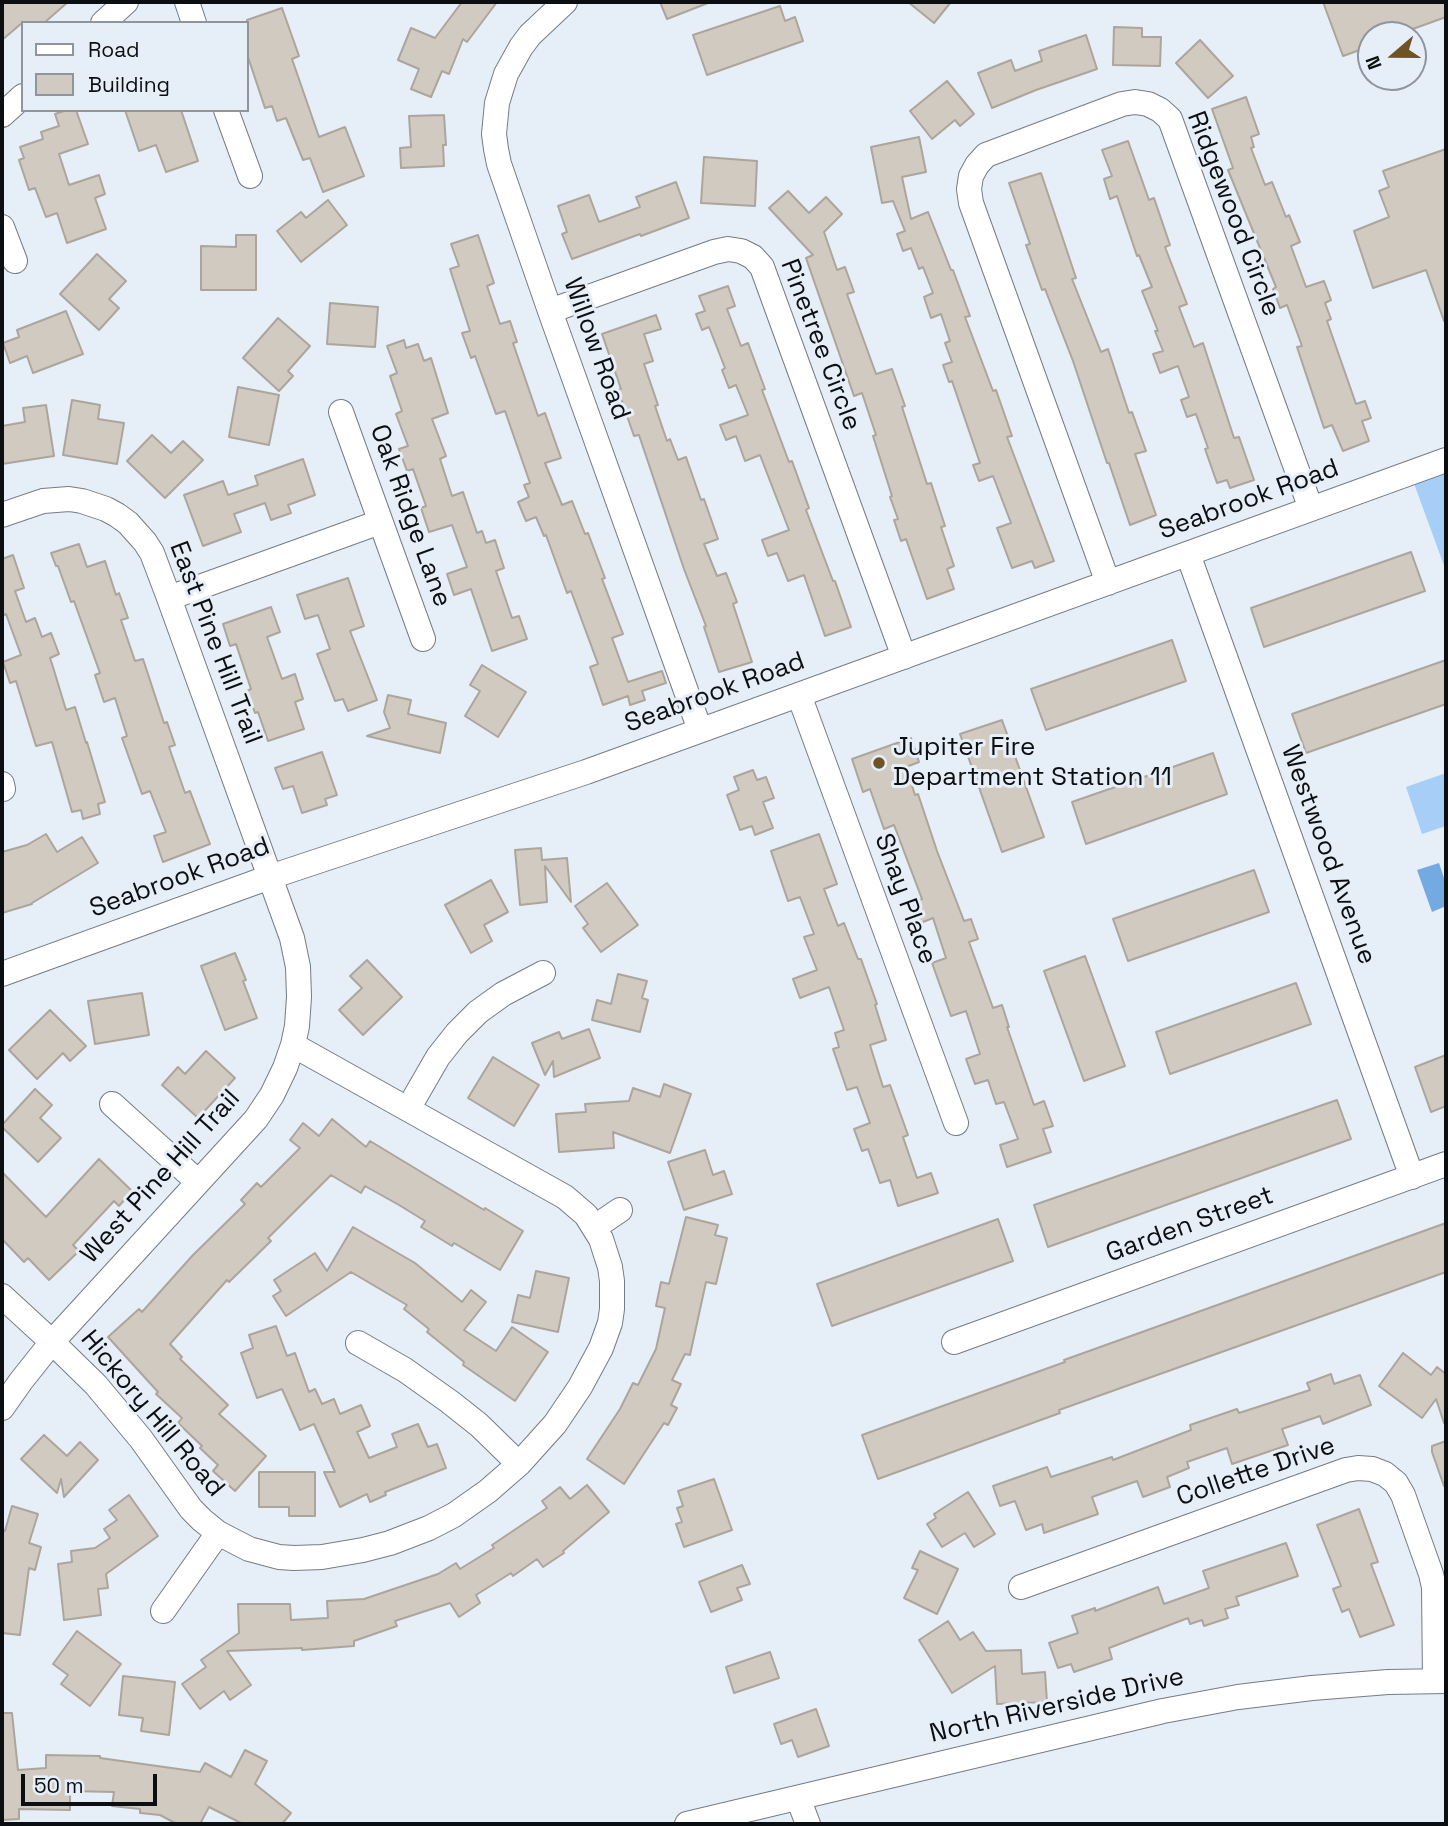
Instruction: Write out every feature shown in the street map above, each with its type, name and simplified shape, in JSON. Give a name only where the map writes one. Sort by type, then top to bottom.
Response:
[{"type":"street","points":[[105,21],[126,2]]},
{"type":"street","points":[[187,2],[193,21]]},
{"type":"street","name":"Willow Road","points":[[565,2],[530,35],[513,60],[501,88],[494,134],[499,164],[700,730]]},
{"type":"street","points":[[2,115],[21,98]]},
{"type":"street","name":"Ridgewood Circle","points":[[1108,583],[971,203],[969,190],[971,176],[986,155],[1122,104],[1148,104],[1170,119],[1311,509]]},
{"type":"street","points":[[227,112],[250,176]]},
{"type":"street","points":[[2,227],[15,261]]},
{"type":"street","name":"Pinetree Circle","points":[[550,311],[715,252],[728,249],[753,257],[762,267],[904,657]]},
{"type":"street","name":"Oak Ridge Lane","points":[[341,412],[423,639]]},
{"type":"street","name":"Seabrook Road","points":[[2,974],[270,877],[484,807],[799,695],[1446,460]]},
{"type":"street","name":"East Pine Hill Trail","points":[[2,515],[31,504],[56,499],[82,501],[106,509],[128,523],[145,542],[152,553],[169,598],[270,877]]},
{"type":"street","points":[[169,598],[380,522]]},
{"type":"street","name":"Westwood Avenue","points":[[1188,554],[1412,1177]]},
{"type":"street","name":"Shay Place","points":[[799,695],[956,1123]]},
{"type":"street","name":"West Pine Hill Trail","points":[[2,1408],[52,1342],[256,1119],[272,1095],[293,1045],[299,996],[298,967],[292,938],[270,877]]},
{"type":"street","points":[[408,1110],[438,1057],[457,1033],[478,1012],[503,994],[543,973]]},
{"type":"street","name":"Hickory Hill Road","points":[[2,1296],[96,1385],[141,1439],[191,1508],[218,1533],[249,1549],[279,1557],[322,1557],[363,1550],[416,1533],[454,1514],[488,1491],[519,1464],[555,1424],[580,1387],[601,1348],[610,1323],[612,1281],[610,1267],[595,1227],[586,1215],[565,1197],[293,1045]]},
{"type":"street","points":[[112,1104],[198,1182]]},
{"type":"street","name":"Garden Street","points":[[954,1342],[1446,1164]]},
{"type":"street","points":[[595,1227],[620,1210]]},
{"type":"street","points":[[358,1343],[405,1370],[450,1402],[479,1425],[519,1464]]},
{"type":"street","name":"Collette Drive","points":[[1021,1587],[1346,1470],[1372,1469],[1385,1474],[1403,1495],[1431,1574],[1440,1681]]},
{"type":"street","points":[[163,1611],[218,1533]]},
{"type":"street","name":"North Riverside Drive","points":[[687,1824],[1163,1711],[1238,1697],[1312,1688],[1440,1681]]},
{"type":"street","points":[[798,1798],[808,1824]]},
{"type":"shaded area","points":[[1446,466],[1446,571],[1412,478]]},
{"type":"shaded area","points":[[1446,773],[1446,826],[1422,834],[1406,787]]},
{"type":"shaded area","points":[[1439,863],[1446,884],[1446,906],[1432,912],[1417,870]]},
{"type":"building","points":[[2,2],[68,2],[46,21],[21,21],[2,40]]},
{"type":"building","points":[[462,2],[497,2],[467,42],[463,39],[449,74],[442,71],[431,97],[411,89],[419,69],[398,60],[411,28],[435,38]]},
{"type":"building","points":[[660,2],[708,2],[708,3],[667,19]]},
{"type":"building","points":[[908,2],[951,2],[934,23]]},
{"type":"building","points":[[1323,2],[1446,2],[1446,17],[1427,24],[1427,21],[1357,21],[1357,51],[1343,56]]},
{"type":"building","points":[[780,6],[785,21],[795,17],[803,41],[707,75],[693,35]]},
{"type":"building","points":[[282,8],[299,56],[292,59],[319,137],[345,127],[364,176],[323,192],[310,158],[303,160],[286,118],[277,121],[272,106],[265,108],[248,57],[247,20]]},
{"type":"building","points":[[1114,27],[1142,28],[1142,37],[1161,37],[1160,66],[1113,65]]},
{"type":"building","points":[[1086,35],[1097,69],[992,108],[978,73],[1011,60],[1015,71],[1042,61],[1039,51]]},
{"type":"building","points":[[1200,40],[1233,76],[1208,98],[1176,63]]},
{"type":"building","points":[[947,81],[974,114],[960,126],[955,120],[932,139],[910,111]]},
{"type":"building","points":[[1246,97],[1259,134],[1251,137],[1254,147],[1251,148],[1265,185],[1272,182],[1286,217],[1289,215],[1300,242],[1291,246],[1306,287],[1324,281],[1331,300],[1325,303],[1331,319],[1327,321],[1356,404],[1365,401],[1371,418],[1362,421],[1369,441],[1343,451],[1332,425],[1324,428],[1297,347],[1302,346],[1287,305],[1280,308],[1273,289],[1276,287],[1228,170],[1233,168],[1212,109]]},
{"type":"building","points":[[77,112],[88,144],[59,154],[69,185],[99,175],[105,194],[95,198],[106,229],[67,243],[57,213],[46,217],[35,188],[29,190],[19,160],[24,158],[20,147],[43,139],[41,132],[59,126],[55,114]]},
{"type":"building","points":[[126,112],[182,112],[198,161],[166,172],[156,145],[139,151]]},
{"type":"building","points":[[444,115],[444,166],[401,168],[400,148],[411,147],[409,116]]},
{"type":"building","points":[[919,137],[926,172],[902,177],[911,219],[928,212],[970,316],[965,317],[993,391],[996,390],[1012,436],[1007,437],[1054,561],[1035,568],[1032,561],[1012,568],[997,528],[1011,523],[993,476],[979,481],[973,465],[980,463],[952,381],[949,382],[943,365],[952,362],[945,343],[950,341],[941,314],[931,318],[924,297],[933,293],[923,267],[919,269],[911,248],[903,251],[897,234],[905,231],[893,201],[882,203],[871,147]]},
{"type":"building","points":[[1128,141],[1149,200],[1154,198],[1170,245],[1165,247],[1187,304],[1179,307],[1194,347],[1203,343],[1234,438],[1239,437],[1254,480],[1230,488],[1227,480],[1217,483],[1196,414],[1187,417],[1181,400],[1189,397],[1178,366],[1160,373],[1153,354],[1163,351],[1142,291],[1152,287],[1139,255],[1137,256],[1117,196],[1110,199],[1104,179],[1112,176],[1102,150]]},
{"type":"building","points":[[1446,149],[1444,321],[1426,270],[1373,288],[1354,231],[1389,217],[1379,191],[1389,187],[1383,171]]},
{"type":"building","points":[[704,157],[757,161],[755,206],[701,203]]},
{"type":"building","points":[[1041,173],[1076,278],[1072,279],[1101,352],[1108,349],[1129,413],[1132,412],[1146,451],[1135,454],[1156,515],[1130,525],[1073,361],[1026,245],[1030,244],[1009,183]]},
{"type":"building","points":[[676,182],[689,218],[572,259],[562,234],[567,232],[558,206],[589,195],[599,222],[640,207],[636,197]]},
{"type":"building","points":[[788,191],[809,213],[826,197],[842,214],[824,232],[837,270],[845,267],[854,292],[847,294],[876,374],[892,369],[927,484],[931,483],[945,526],[941,527],[954,566],[947,569],[954,589],[927,599],[906,539],[901,541],[894,520],[898,519],[890,497],[892,496],[873,436],[876,435],[862,393],[854,396],[806,258],[813,255],[769,208]]},
{"type":"building","points":[[328,200],[347,225],[301,262],[277,231],[301,212],[306,218]]},
{"type":"building","points":[[236,235],[256,235],[256,290],[201,290],[201,246],[236,247]]},
{"type":"building","points":[[478,235],[494,283],[487,286],[500,324],[510,321],[517,342],[513,343],[538,416],[545,413],[561,458],[545,463],[562,505],[572,501],[585,534],[588,533],[605,578],[602,579],[623,634],[612,638],[628,682],[662,671],[666,683],[642,691],[645,700],[630,705],[628,696],[603,705],[590,667],[598,664],[571,591],[567,593],[546,535],[544,536],[536,517],[526,521],[518,502],[529,497],[524,485],[530,483],[505,411],[496,414],[475,356],[471,358],[462,333],[470,331],[450,269],[459,266],[451,244]]},
{"type":"building","points":[[97,254],[126,281],[109,299],[119,308],[99,330],[60,294]]},
{"type":"building","points":[[728,286],[735,306],[727,309],[741,346],[748,343],[765,389],[762,390],[789,462],[792,461],[809,508],[806,510],[851,627],[825,636],[804,575],[788,581],[777,553],[768,556],[762,540],[789,530],[760,455],[745,461],[736,436],[726,440],[720,425],[748,415],[736,385],[729,388],[722,370],[725,368],[709,327],[702,330],[696,314],[705,311],[699,296]]},
{"type":"building","points":[[330,303],[378,307],[375,347],[327,344]]},
{"type":"building","points":[[66,311],[83,354],[33,373],[27,356],[10,363],[3,343],[19,337],[17,330]]},
{"type":"building","points":[[656,315],[661,329],[644,334],[653,361],[644,364],[658,405],[655,406],[667,441],[670,439],[678,460],[686,457],[701,500],[704,499],[718,539],[704,544],[717,576],[726,573],[737,602],[733,604],[752,662],[719,672],[704,627],[706,626],[639,435],[634,436],[618,390],[621,389],[602,334]]},
{"type":"building","points":[[278,318],[310,346],[288,371],[293,376],[279,391],[243,358]]},
{"type":"building","points":[[404,340],[406,348],[418,344],[424,361],[431,358],[448,413],[432,419],[446,456],[440,459],[452,496],[463,492],[477,533],[482,531],[486,543],[495,540],[504,568],[496,571],[512,618],[519,616],[527,639],[492,651],[471,589],[454,595],[447,574],[467,567],[452,525],[429,532],[421,508],[426,506],[413,469],[407,471],[399,449],[408,446],[396,414],[402,411],[390,376],[397,373],[387,346]]},
{"type":"building","points":[[238,387],[279,395],[269,445],[229,437]]},
{"type":"building","points":[[72,400],[100,405],[98,419],[124,423],[117,464],[63,455]]},
{"type":"building","points":[[46,405],[54,456],[2,464],[2,426],[25,422],[23,408]]},
{"type":"building","points":[[152,435],[171,453],[183,441],[203,460],[165,498],[127,461]]},
{"type":"building","points":[[303,459],[315,495],[288,505],[291,513],[271,520],[265,503],[234,514],[241,532],[203,546],[184,495],[223,481],[228,495],[258,485],[255,476]]},
{"type":"building","points":[[79,544],[87,567],[105,561],[116,595],[119,593],[128,618],[121,620],[135,661],[143,659],[164,723],[167,722],[175,745],[169,747],[185,793],[190,791],[210,844],[163,862],[154,836],[166,832],[150,791],[142,794],[122,738],[127,736],[115,698],[104,702],[95,675],[100,673],[74,601],[71,602],[51,553]]},
{"type":"building","points":[[1411,552],[1425,591],[1264,647],[1251,608]]},
{"type":"building","points":[[13,555],[24,588],[15,591],[26,622],[35,618],[42,637],[51,633],[59,654],[50,658],[66,710],[75,707],[87,742],[105,802],[98,804],[100,814],[83,819],[81,810],[72,812],[52,742],[36,746],[16,681],[10,683],[3,662],[21,655],[6,614],[2,616],[2,559]]},
{"type":"building","points":[[348,578],[364,626],[350,631],[377,700],[348,711],[343,699],[335,701],[317,654],[330,649],[318,615],[305,619],[297,595]]},
{"type":"building","points":[[271,607],[280,632],[267,637],[282,679],[295,674],[303,699],[295,702],[304,729],[268,741],[247,691],[251,689],[236,644],[230,646],[223,624]]},
{"type":"building","points":[[1172,640],[1186,681],[1046,730],[1031,689]]},
{"type":"building","points":[[1446,660],[1446,704],[1306,753],[1292,714]]},
{"type":"building","points":[[482,665],[526,692],[498,737],[465,716],[480,691],[470,685]]},
{"type":"building","points":[[388,695],[411,700],[408,714],[446,723],[440,753],[367,736],[390,728],[384,712]]},
{"type":"building","points":[[1002,720],[1044,837],[1002,852],[960,734]]},
{"type":"building","points":[[911,738],[919,762],[906,767],[915,795],[918,794],[964,921],[971,919],[978,939],[969,942],[993,1008],[1002,1005],[1034,1105],[1044,1101],[1053,1126],[1043,1129],[1051,1152],[1007,1167],[1000,1145],[1018,1139],[1004,1102],[996,1104],[988,1080],[975,1084],[966,1059],[980,1054],[966,1011],[951,1016],[932,963],[946,958],[933,918],[918,924],[910,903],[922,899],[894,825],[884,829],[870,789],[863,792],[852,759]]},
{"type":"building","points":[[322,752],[337,795],[325,799],[327,805],[302,813],[293,786],[283,789],[275,768]]},
{"type":"building","points":[[1213,753],[1227,794],[1086,844],[1072,802]]},
{"type":"building","points":[[753,770],[757,780],[766,777],[774,798],[763,802],[773,828],[755,835],[752,826],[740,830],[727,795],[739,790],[734,777]]},
{"type":"building","points":[[46,834],[57,852],[82,837],[98,863],[32,904],[2,913],[2,852],[27,845]]},
{"type":"building","points":[[819,834],[837,884],[824,889],[838,926],[844,923],[858,959],[861,959],[877,1004],[875,1005],[886,1040],[870,1045],[883,1087],[890,1085],[908,1135],[903,1137],[917,1178],[931,1173],[938,1193],[898,1206],[890,1180],[880,1183],[868,1149],[862,1151],[854,1129],[870,1123],[857,1087],[847,1090],[833,1049],[839,1047],[835,1033],[844,1030],[829,987],[800,998],[793,979],[817,970],[804,937],[814,934],[800,897],[788,901],[771,851]]},
{"type":"building","points":[[541,848],[542,860],[567,858],[571,902],[545,866],[547,902],[520,905],[515,850]]},
{"type":"building","points":[[1254,870],[1269,912],[1128,961],[1113,919]]},
{"type":"building","points":[[491,880],[508,912],[484,925],[492,941],[471,953],[445,905]]},
{"type":"building","points":[[607,883],[638,925],[601,952],[583,928],[588,924],[575,906]]},
{"type":"building","points":[[235,953],[257,1018],[225,1030],[201,966]]},
{"type":"building","points":[[1085,956],[1125,1066],[1084,1081],[1044,971]]},
{"type":"building","points":[[367,960],[402,997],[363,1035],[339,1010],[362,988],[350,976]]},
{"type":"building","points":[[618,974],[647,981],[642,998],[648,1000],[640,1032],[592,1020],[597,1000],[611,1004]]},
{"type":"building","points":[[1296,983],[1311,1024],[1170,1074],[1156,1032]]},
{"type":"building","points":[[142,993],[149,1035],[95,1044],[88,1001]]},
{"type":"building","points":[[50,1010],[86,1046],[70,1061],[63,1053],[37,1079],[9,1050]]},
{"type":"building","points":[[589,1029],[600,1058],[554,1077],[553,1061],[545,1075],[532,1043],[559,1032],[562,1039]]},
{"type":"building","points":[[206,1051],[235,1078],[198,1118],[162,1085],[178,1067],[185,1074]]},
{"type":"building","points":[[1446,1055],[1446,1106],[1431,1112],[1415,1067]]},
{"type":"building","points":[[493,1057],[539,1085],[514,1126],[468,1098]]},
{"type":"building","points":[[664,1084],[691,1094],[670,1153],[613,1132],[614,1148],[559,1152],[556,1114],[586,1112],[585,1104],[629,1101],[633,1088],[660,1097]]},
{"type":"building","points":[[35,1089],[52,1105],[40,1118],[61,1138],[38,1162],[2,1127]]},
{"type":"building","points":[[1337,1100],[1351,1139],[1048,1247],[1034,1205]]},
{"type":"building","points":[[332,1119],[366,1147],[370,1141],[523,1231],[500,1270],[421,1227],[425,1221],[399,1205],[365,1186],[361,1193],[331,1175],[268,1238],[271,1241],[229,1282],[227,1280],[170,1344],[182,1357],[180,1359],[228,1405],[219,1414],[266,1456],[235,1491],[213,1471],[218,1465],[178,1423],[182,1418],[156,1394],[158,1392],[108,1337],[139,1309],[142,1312],[193,1255],[245,1204],[241,1200],[257,1183],[261,1187],[300,1148],[290,1140],[303,1123],[319,1136]]},
{"type":"building","points":[[705,1150],[713,1175],[724,1171],[732,1194],[684,1210],[668,1162]]},
{"type":"building","points":[[99,1159],[132,1191],[119,1206],[114,1201],[73,1245],[79,1251],[49,1280],[28,1258],[24,1262],[2,1239],[2,1172],[46,1217]]},
{"type":"building","points":[[686,1217],[718,1225],[715,1235],[727,1238],[716,1284],[706,1282],[690,1355],[685,1354],[672,1380],[681,1384],[671,1405],[677,1408],[668,1425],[664,1423],[624,1484],[587,1459],[620,1409],[633,1383],[638,1385],[656,1349],[665,1308],[656,1306],[661,1282],[669,1284]]},
{"type":"building","points":[[998,1219],[1013,1261],[832,1326],[817,1284]]},
{"type":"building","points":[[1446,1223],[1446,1272],[1059,1410],[1060,1413],[878,1479],[862,1435]]},
{"type":"building","points":[[353,1227],[415,1263],[462,1302],[471,1290],[486,1302],[464,1330],[496,1351],[512,1327],[548,1352],[515,1401],[463,1365],[464,1362],[404,1309],[407,1305],[351,1272],[286,1316],[273,1296],[281,1291],[274,1280],[315,1253],[327,1271]]},
{"type":"building","points":[[536,1271],[569,1278],[558,1332],[512,1322],[518,1295],[530,1298]]},
{"type":"building","points":[[276,1326],[287,1356],[295,1353],[309,1392],[315,1389],[322,1404],[334,1399],[340,1414],[361,1405],[370,1426],[357,1432],[369,1458],[397,1447],[392,1434],[418,1424],[428,1447],[437,1444],[446,1468],[385,1492],[386,1495],[370,1502],[367,1494],[340,1507],[324,1472],[335,1472],[314,1424],[300,1430],[282,1389],[257,1398],[241,1353],[253,1348],[249,1335]]},
{"type":"building","points":[[1403,1353],[1431,1375],[1437,1367],[1446,1374],[1446,1422],[1444,1423],[1436,1399],[1422,1418],[1379,1386]]},
{"type":"building","points":[[1331,1374],[1334,1384],[1360,1375],[1371,1405],[1323,1424],[1320,1416],[1282,1429],[1288,1445],[1232,1464],[1227,1448],[1187,1462],[1189,1468],[1167,1477],[1170,1487],[1143,1497],[1137,1481],[1092,1497],[1098,1514],[1044,1533],[1042,1524],[1026,1530],[1015,1501],[1000,1506],[993,1486],[1047,1467],[1051,1477],[1112,1457],[1113,1460],[1191,1430],[1190,1425],[1237,1409],[1239,1413],[1310,1390],[1307,1383]]},
{"type":"building","points":[[44,1435],[67,1456],[80,1442],[98,1460],[64,1497],[61,1479],[57,1493],[21,1459]]},
{"type":"building","points":[[1446,1441],[1446,1486],[1444,1486],[1432,1446]]},
{"type":"building","points":[[259,1472],[315,1472],[315,1516],[289,1516],[289,1507],[259,1507]]},
{"type":"building","points":[[714,1479],[732,1530],[684,1547],[676,1524],[682,1522],[677,1508],[683,1506],[678,1491]]},
{"type":"building","points":[[587,1485],[609,1512],[563,1551],[564,1553],[543,1567],[537,1559],[513,1576],[511,1573],[476,1595],[480,1603],[459,1617],[450,1603],[395,1621],[397,1626],[354,1641],[354,1646],[227,1651],[251,1685],[230,1700],[224,1691],[200,1709],[182,1684],[206,1667],[201,1660],[239,1633],[238,1604],[290,1604],[291,1620],[328,1618],[327,1601],[364,1599],[438,1574],[456,1563],[460,1569],[494,1548],[492,1545],[547,1508],[542,1501],[560,1487],[570,1499]]},
{"type":"building","points":[[968,1492],[995,1534],[974,1547],[965,1533],[942,1547],[927,1524],[936,1518],[934,1514]]},
{"type":"building","points":[[129,1495],[158,1536],[106,1574],[108,1588],[98,1589],[101,1615],[64,1620],[58,1564],[72,1562],[71,1551],[95,1548],[110,1538],[104,1529],[117,1520],[109,1510]]},
{"type":"building","points":[[12,1506],[38,1514],[29,1543],[41,1547],[35,1570],[29,1568],[20,1635],[2,1633],[2,1530],[5,1531]]},
{"type":"building","points":[[1359,1509],[1378,1562],[1371,1564],[1394,1625],[1360,1637],[1349,1609],[1342,1612],[1333,1589],[1341,1586],[1317,1525]]},
{"type":"building","points":[[1286,1543],[1298,1576],[1236,1597],[1239,1605],[1225,1609],[1228,1618],[1204,1626],[1202,1620],[1190,1624],[1188,1618],[1109,1648],[1112,1659],[1074,1672],[1071,1664],[1058,1668],[1049,1643],[1078,1633],[1072,1616],[1095,1608],[1095,1611],[1158,1587],[1164,1604],[1209,1588],[1203,1571]]},
{"type":"building","points":[[920,1551],[958,1569],[937,1614],[904,1598],[918,1570],[912,1568]]},
{"type":"building","points":[[742,1565],[750,1584],[737,1588],[742,1600],[711,1612],[699,1582]]},
{"type":"building","points":[[948,1621],[960,1640],[973,1632],[986,1651],[1021,1650],[1022,1674],[1045,1672],[1047,1702],[997,1704],[995,1666],[952,1693],[919,1640]]},
{"type":"building","points":[[77,1631],[121,1664],[90,1706],[61,1684],[68,1675],[53,1664]]},
{"type":"building","points":[[770,1652],[779,1678],[734,1693],[726,1667]]},
{"type":"building","points":[[123,1676],[175,1682],[169,1735],[141,1731],[143,1718],[119,1715]]},
{"type":"building","points":[[816,1709],[829,1746],[798,1757],[792,1740],[781,1744],[774,1724]]},
{"type":"building","points":[[2,1713],[12,1713],[18,1770],[46,1768],[46,1755],[100,1756],[200,1772],[205,1763],[231,1777],[245,1750],[267,1761],[255,1784],[291,1813],[282,1824],[243,1824],[209,1807],[200,1824],[177,1824],[160,1815],[140,1813],[140,1809],[112,1806],[114,1792],[70,1791],[70,1810],[19,1809],[19,1819],[2,1820]]},
{"type":"place","name":"Jupiter Fire Department Station 11","points":[[879,763]]}]
